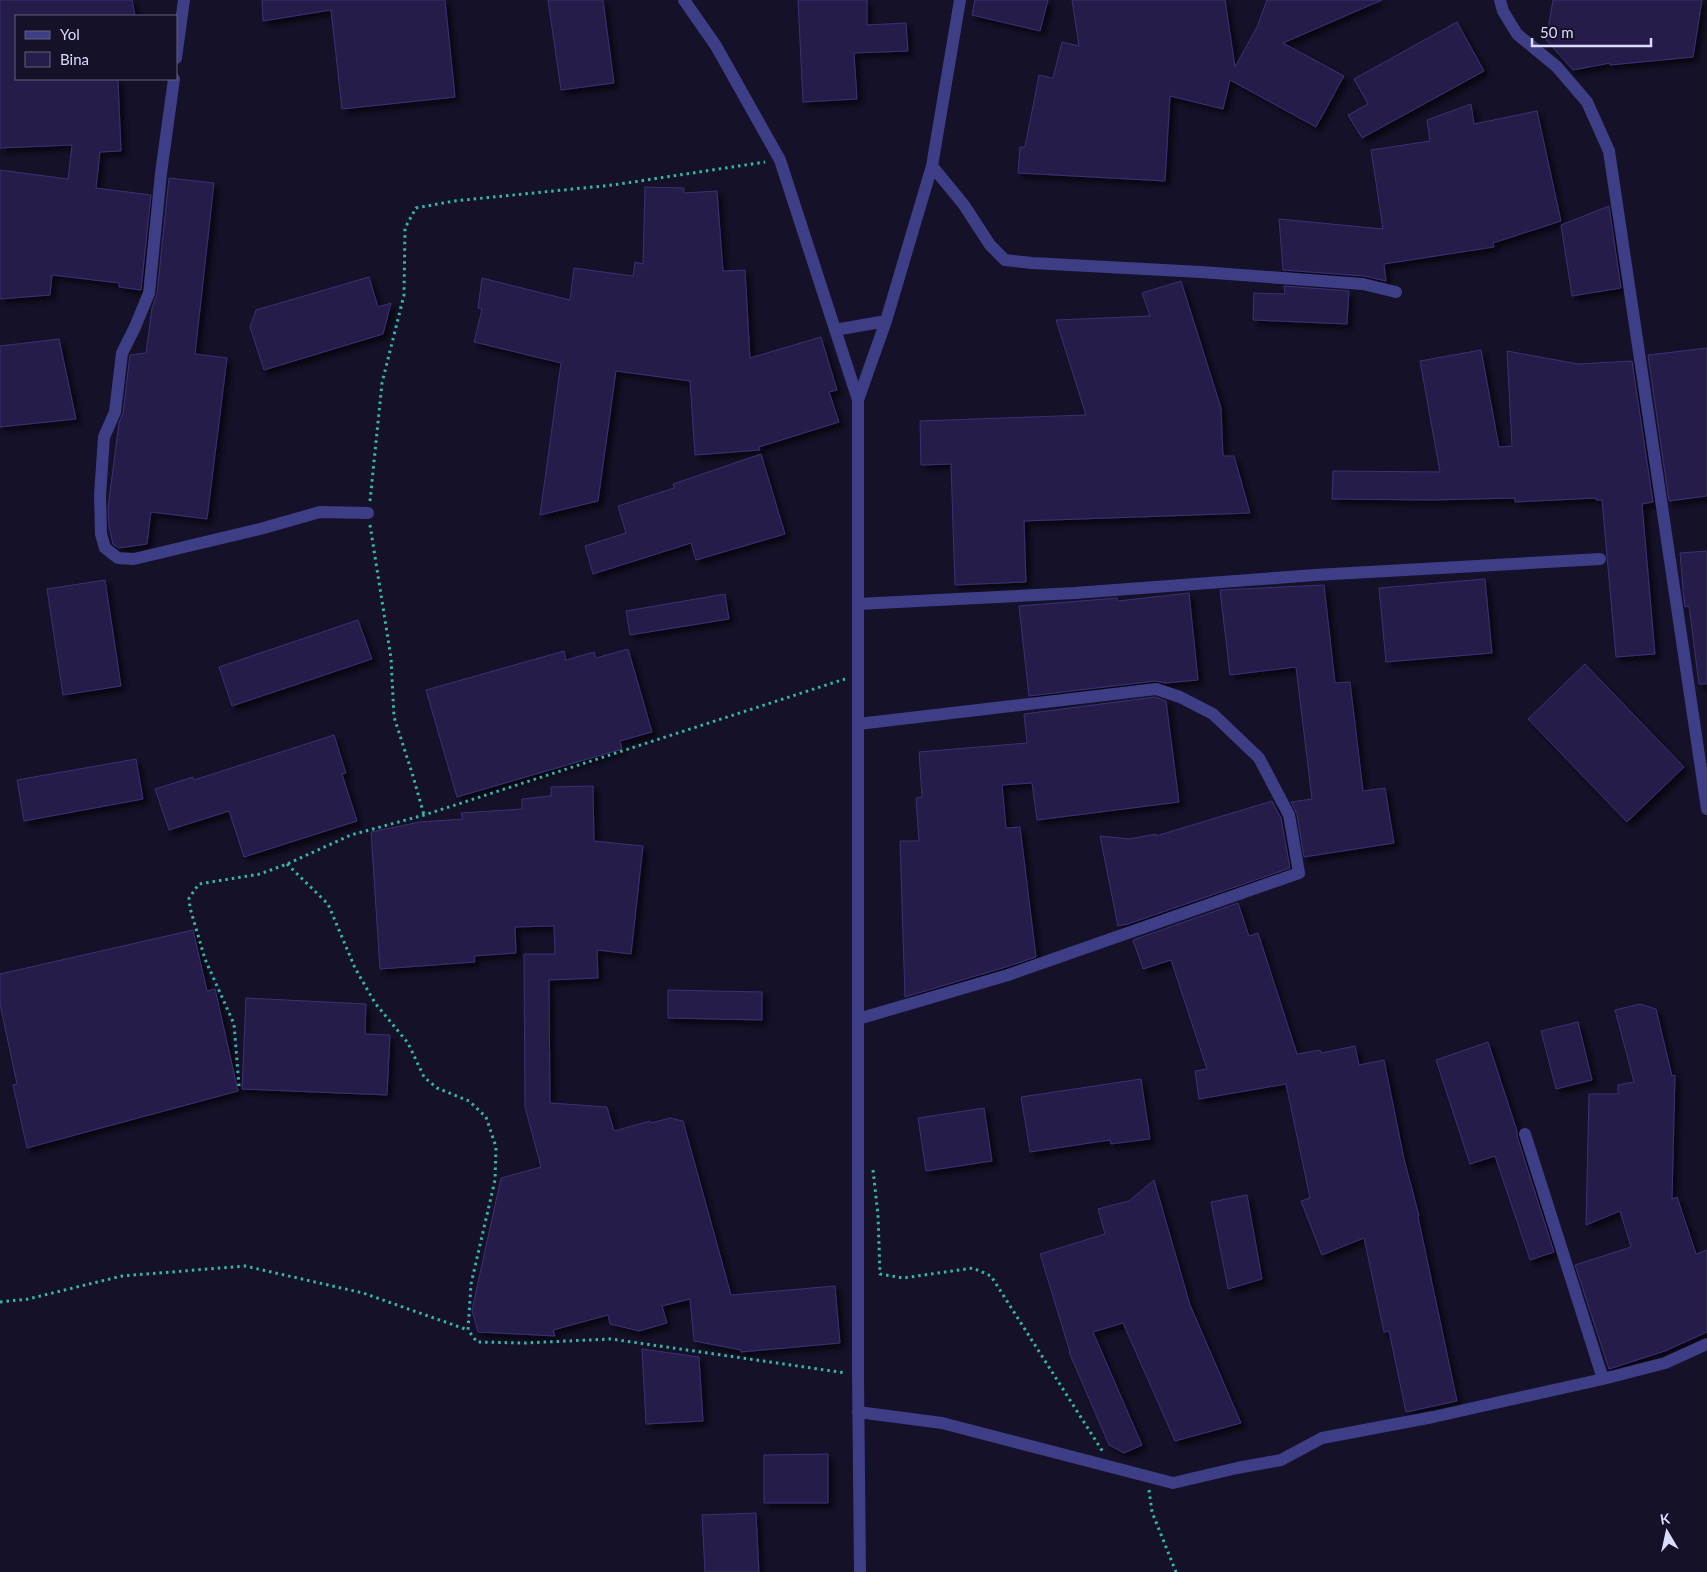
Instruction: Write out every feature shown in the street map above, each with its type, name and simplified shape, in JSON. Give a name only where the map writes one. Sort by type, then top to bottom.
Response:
[{"type":"street","points":[[178,44],[184,0]]},
{"type":"street","points":[[684,0],[716,46],[780,160],[858,400],[858,1412],[860,1572]]},
{"type":"street","points":[[858,400],[886,321],[932,166],[960,0]]},
{"type":"street","points":[[1500,0],[1503,11],[1517,34],[1557,67],[1587,102],[1609,151],[1702,749],[1707,809]]},
{"type":"street","points":[[174,80],[161,173],[149,293],[122,353],[115,412],[104,437],[100,495],[101,534],[105,548],[118,558],[134,559],[260,529],[320,512],[368,513]]},
{"type":"street","points":[[932,166],[964,205],[990,245],[1005,260],[1032,264],[1201,272],[1363,284],[1396,292]]},
{"type":"street","points":[[835,330],[886,321]]},
{"type":"street","points":[[858,604],[1075,593],[1315,575],[1600,559]]},
{"type":"street","points":[[858,724],[1156,689],[1180,697],[1213,714],[1259,758],[1289,815],[1299,873],[1008,975],[858,1019]]},
{"type":"street","points":[[1525,1134],[1603,1379]]},
{"type":"street","points":[[858,1412],[942,1423],[1173,1483],[1236,1468],[1281,1460],[1322,1438],[1433,1417],[1603,1379],[1664,1363],[1707,1344]]},
{"type":"path","points":[[424,815],[414,776],[394,717],[391,658],[368,513],[382,384],[404,295],[405,228],[416,208],[454,201],[613,185],[780,160]]},
{"type":"path","points":[[239,1086],[234,1024],[205,959],[190,908],[189,898],[199,884],[260,874],[351,835],[424,815],[858,675]]},
{"type":"path","points":[[287,864],[328,904],[355,968],[375,1003],[408,1043],[424,1077],[437,1088],[468,1101],[486,1117],[496,1147],[495,1180],[471,1284],[468,1330]]},
{"type":"path","points":[[873,1169],[878,1215],[880,1274],[903,1278],[973,1268],[991,1276],[1113,1467]]},
{"type":"path","points":[[0,1302],[28,1299],[122,1276],[245,1266],[363,1294],[468,1330],[477,1342],[524,1343],[611,1339],[858,1374]]},
{"type":"path","points":[[1148,1476],[1152,1512],[1176,1572]]},
{"type":"building","points":[[0,0],[132,0],[135,15],[15,15],[15,80],[118,80],[121,151],[100,152],[96,188],[151,195],[141,290],[119,287],[119,283],[52,275],[50,295],[0,299],[0,170],[68,179],[72,145],[0,148]]},
{"type":"building","points":[[262,0],[445,0],[455,97],[342,109],[331,10],[263,21]]},
{"type":"building","points":[[548,0],[603,0],[614,83],[561,90]]},
{"type":"building","points":[[798,0],[867,0],[867,25],[906,23],[908,51],[854,53],[857,99],[803,102]]},
{"type":"building","points":[[975,0],[1048,0],[1040,31],[972,15]]},
{"type":"building","points":[[1072,0],[1225,0],[1235,67],[1257,27],[1267,0],[1382,0],[1283,43],[1344,76],[1316,127],[1230,80],[1223,109],[1170,96],[1165,181],[1018,173],[1020,147],[1025,147],[1039,75],[1053,78],[1062,42],[1079,46]]},
{"type":"building","points":[[1553,0],[1702,0],[1693,57],[1610,65],[1610,63],[1573,70],[1546,40]]},
{"type":"building","points":[[1457,22],[1484,71],[1362,138],[1348,115],[1368,104],[1354,79]]},
{"type":"building","points":[[1471,104],[1474,124],[1537,111],[1561,221],[1493,243],[1494,247],[1384,264],[1386,281],[1364,276],[1283,270],[1279,219],[1383,229],[1371,150],[1430,141],[1427,120]]},
{"type":"building","points":[[169,178],[214,183],[195,354],[227,358],[207,519],[151,512],[147,544],[119,548],[113,544],[108,508],[119,423],[123,413],[130,355],[146,353],[152,308],[157,294]]},
{"type":"building","points":[[645,187],[684,188],[684,193],[717,191],[723,271],[745,270],[750,358],[821,337],[837,390],[829,392],[839,422],[759,447],[760,450],[695,455],[690,381],[616,371],[598,501],[540,515],[561,363],[474,342],[482,309],[478,308],[482,278],[570,300],[574,268],[633,276],[635,262],[643,264]]},
{"type":"building","points":[[1609,206],[1621,288],[1572,296],[1561,225]]},
{"type":"building","points":[[369,277],[378,307],[391,303],[383,334],[264,370],[250,327],[256,310]]},
{"type":"building","points":[[1181,281],[1221,408],[1223,456],[1234,456],[1250,513],[1024,521],[1026,582],[955,585],[951,464],[921,465],[920,421],[1086,415],[1056,320],[1150,316],[1142,293]]},
{"type":"building","points":[[1284,286],[1349,291],[1347,324],[1253,320],[1254,293],[1285,294]]},
{"type":"building","points":[[59,339],[76,419],[0,427],[0,346]]},
{"type":"building","points":[[1707,348],[1707,496],[1669,501],[1648,355]]},
{"type":"building","points":[[1481,350],[1499,447],[1512,446],[1507,351],[1578,364],[1632,361],[1653,502],[1642,504],[1655,654],[1616,657],[1602,500],[1596,500],[1596,498],[1515,502],[1515,498],[1432,500],[1332,499],[1333,471],[1440,472],[1420,361]]},
{"type":"building","points":[[761,454],[785,534],[696,560],[691,543],[593,574],[585,546],[626,533],[618,506],[674,488],[673,484]]},
{"type":"building","points":[[1707,551],[1707,684],[1699,684],[1689,606],[1685,607],[1680,553]]},
{"type":"building","points":[[1485,579],[1492,653],[1386,662],[1379,588]]},
{"type":"building","points":[[105,580],[121,686],[63,695],[47,589]]},
{"type":"building","points":[[1324,585],[1335,683],[1350,682],[1363,791],[1385,788],[1394,843],[1304,857],[1297,814],[1291,802],[1312,799],[1296,667],[1230,675],[1220,590]]},
{"type":"building","points":[[1189,593],[1198,680],[1165,683],[1155,681],[1029,696],[1019,606],[1117,598],[1118,601]]},
{"type":"building","points":[[725,594],[729,619],[630,635],[626,611]]},
{"type":"building","points":[[358,620],[372,659],[232,706],[219,667]]},
{"type":"building","points":[[628,649],[652,732],[620,741],[622,749],[457,797],[426,690],[564,651],[566,660],[594,652],[596,658]]},
{"type":"building","points":[[1585,664],[1684,767],[1627,822],[1528,719]]},
{"type":"building","points":[[1155,697],[1166,701],[1179,802],[1037,820],[1032,783],[1002,785],[1006,828],[1020,827],[1036,957],[905,997],[900,841],[919,841],[916,798],[922,797],[919,752],[1027,743],[1024,714]]},
{"type":"building","points":[[334,735],[346,773],[342,774],[357,821],[244,857],[229,811],[169,830],[155,789],[193,777],[194,780]]},
{"type":"building","points":[[136,759],[143,799],[24,821],[17,780]]},
{"type":"building","points":[[593,786],[594,841],[643,846],[631,954],[597,950],[598,978],[549,980],[550,1103],[607,1107],[614,1131],[650,1121],[651,1123],[670,1118],[683,1121],[731,1295],[835,1286],[840,1343],[741,1352],[741,1350],[694,1341],[690,1299],[662,1306],[667,1323],[639,1331],[610,1324],[608,1315],[553,1330],[555,1336],[478,1332],[472,1310],[501,1178],[541,1167],[525,1107],[524,954],[555,954],[554,926],[515,927],[516,953],[474,956],[475,962],[380,969],[371,832],[420,822],[463,819],[461,813],[522,809],[522,799],[551,796],[551,787]]},
{"type":"building","points":[[1272,801],[1281,818],[1290,868],[1118,926],[1100,836],[1129,839],[1156,834],[1156,836]]},
{"type":"building","points":[[1238,903],[1249,936],[1258,933],[1297,1054],[1320,1050],[1321,1053],[1355,1046],[1359,1065],[1384,1060],[1404,1159],[1419,1216],[1457,1401],[1406,1412],[1389,1331],[1384,1332],[1364,1238],[1322,1255],[1301,1201],[1310,1198],[1286,1084],[1199,1099],[1195,1071],[1207,1069],[1171,960],[1143,969],[1133,940]]},
{"type":"building","points":[[193,930],[207,991],[215,989],[238,1091],[27,1148],[13,1085],[17,1084],[0,1004],[0,974]]},
{"type":"building","points":[[668,990],[762,992],[762,1020],[668,1018]]},
{"type":"building","points":[[246,998],[366,1004],[365,1034],[390,1035],[387,1095],[242,1089]]},
{"type":"building","points":[[1640,1004],[1656,1009],[1672,1076],[1675,1075],[1672,1199],[1677,1197],[1696,1254],[1707,1250],[1707,1332],[1665,1351],[1609,1369],[1575,1265],[1631,1247],[1620,1211],[1586,1225],[1589,1094],[1618,1094],[1618,1085],[1634,1082],[1615,1010]]},
{"type":"building","points":[[1578,1022],[1592,1080],[1556,1089],[1541,1031]]},
{"type":"building","points":[[1488,1042],[1554,1252],[1530,1260],[1495,1156],[1470,1164],[1436,1060]]},
{"type":"building","points":[[1141,1079],[1150,1139],[1111,1144],[1110,1140],[1030,1152],[1021,1097]]},
{"type":"building","points":[[984,1108],[992,1161],[926,1171],[918,1118]]},
{"type":"building","points":[[1154,1180],[1190,1305],[1241,1423],[1175,1441],[1123,1323],[1093,1332],[1142,1445],[1124,1453],[1109,1445],[1069,1352],[1040,1254],[1105,1234],[1098,1209],[1129,1201]]},
{"type":"building","points":[[1247,1195],[1262,1279],[1228,1289],[1211,1202]]},
{"type":"building","points":[[642,1349],[699,1357],[703,1421],[646,1424]]},
{"type":"building","points":[[828,1454],[828,1503],[764,1503],[764,1455]]},
{"type":"building","points":[[756,1513],[759,1572],[705,1572],[702,1515]]}]
